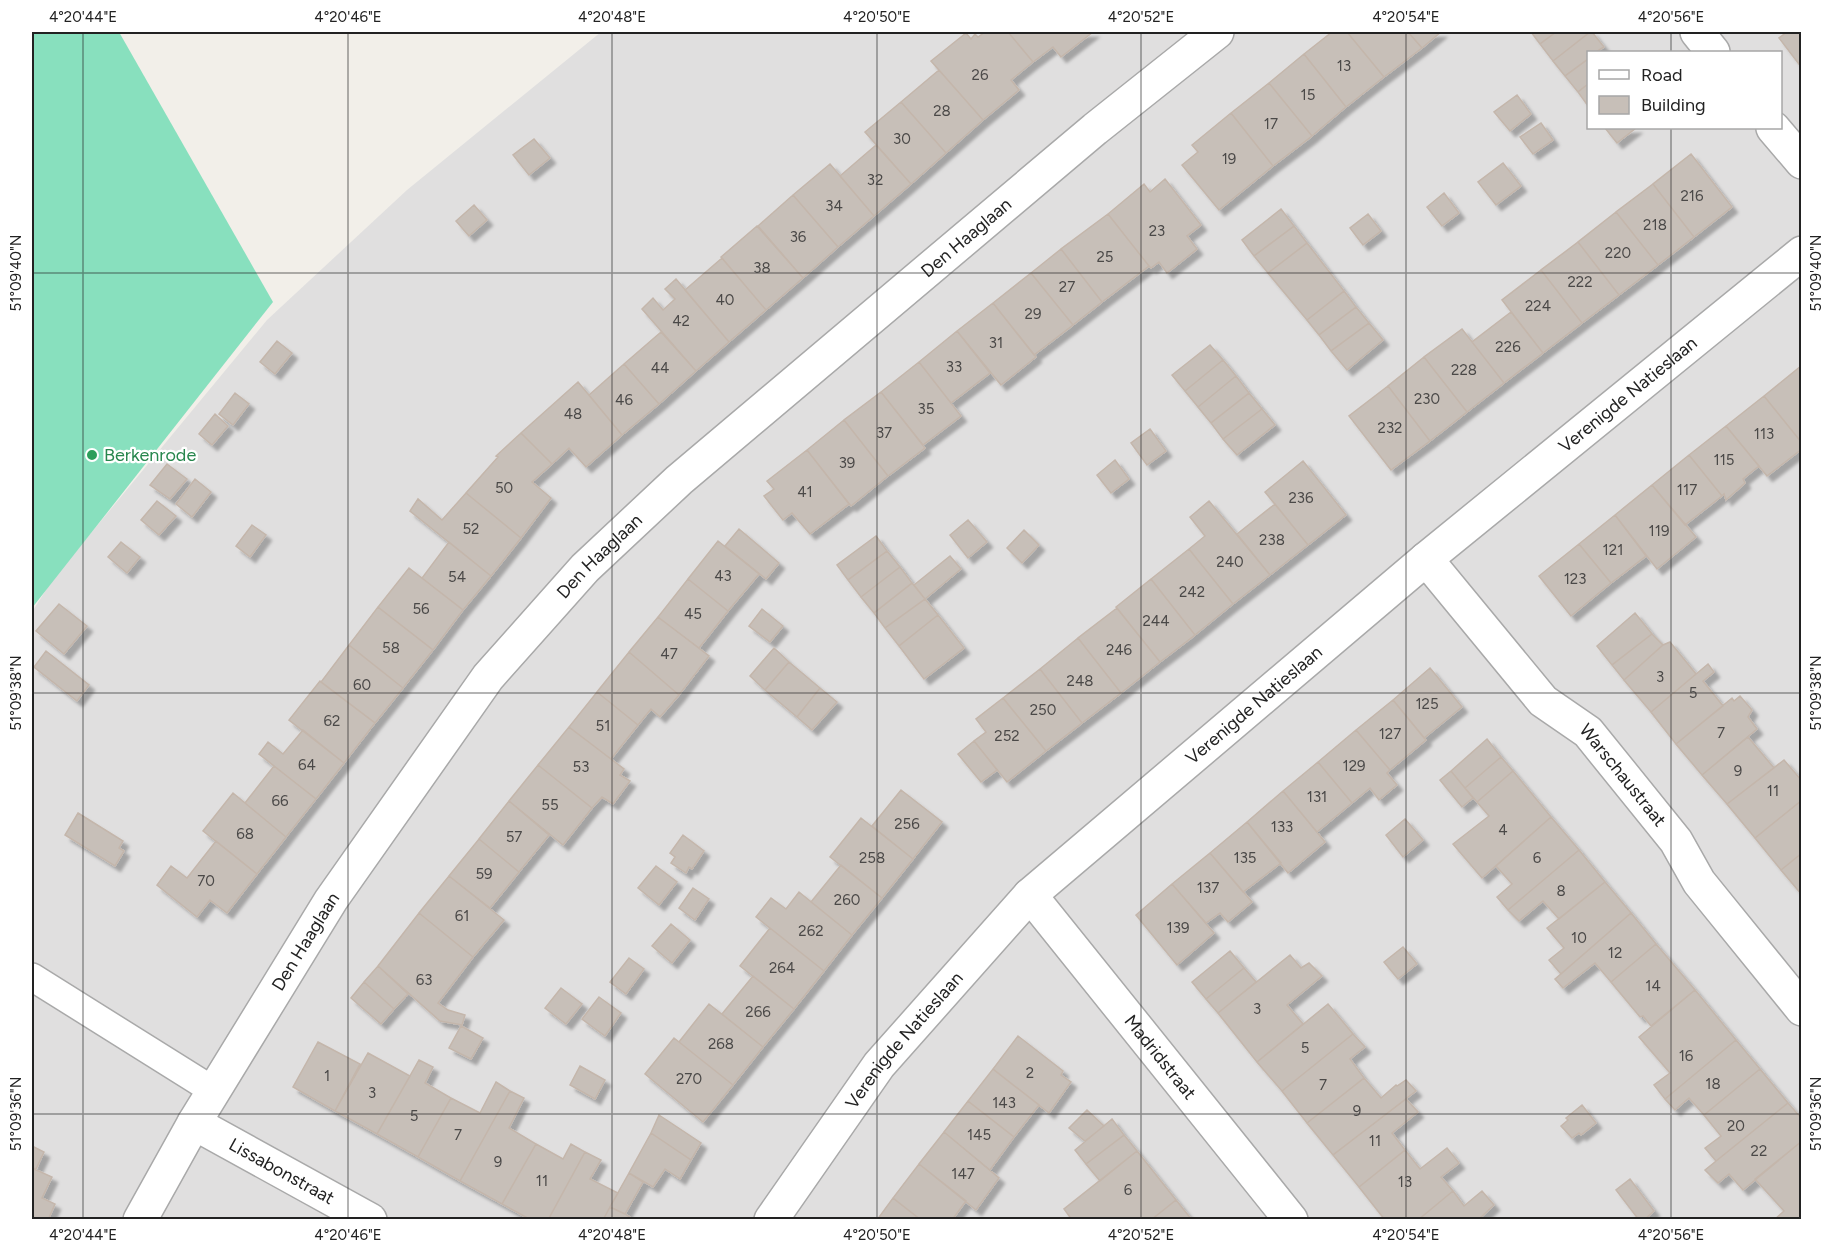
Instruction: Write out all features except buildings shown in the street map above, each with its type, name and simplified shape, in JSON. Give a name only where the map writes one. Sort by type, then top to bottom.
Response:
[{"type":"street","name":"Den Haaglaan","points":[[140,1220],[194,1123],[331,900],[488,677],[585,568],[698,465],[1095,129],[1217,32]]},
{"type":"street","points":[[1696,32],[1712,51]]},
{"type":"street","points":[[1774,129],[1802,162]]},
{"type":"street","name":"Verenigde Natieslaan","points":[[771,1220],[879,1065],[1030,895],[1426,559],[1802,253]]},
{"type":"street","name":"Warschaustraat","points":[[1426,559],[1543,701],[1588,732],[1676,842],[1699,882],[1802,1009]]},
{"type":"street","name":"Madridstraat","points":[[1030,895],[1291,1220]]},
{"type":"street","name":"Lissabonstraat","points":[[194,1123],[370,1220]]},
{"type":"lane","points":[[32,977],[214,1091]]},
{"type":"shaded area","points":[[601,32],[1801,32],[1801,1219],[32,1219],[32,612],[53,579],[267,320],[407,190]]},
{"type":"green space","name":"Berkenrode","points":[[32,32],[119,32],[273,302],[32,608]]},
{"type":"place","name":"Berkenrode","points":[[92,455]]}]
